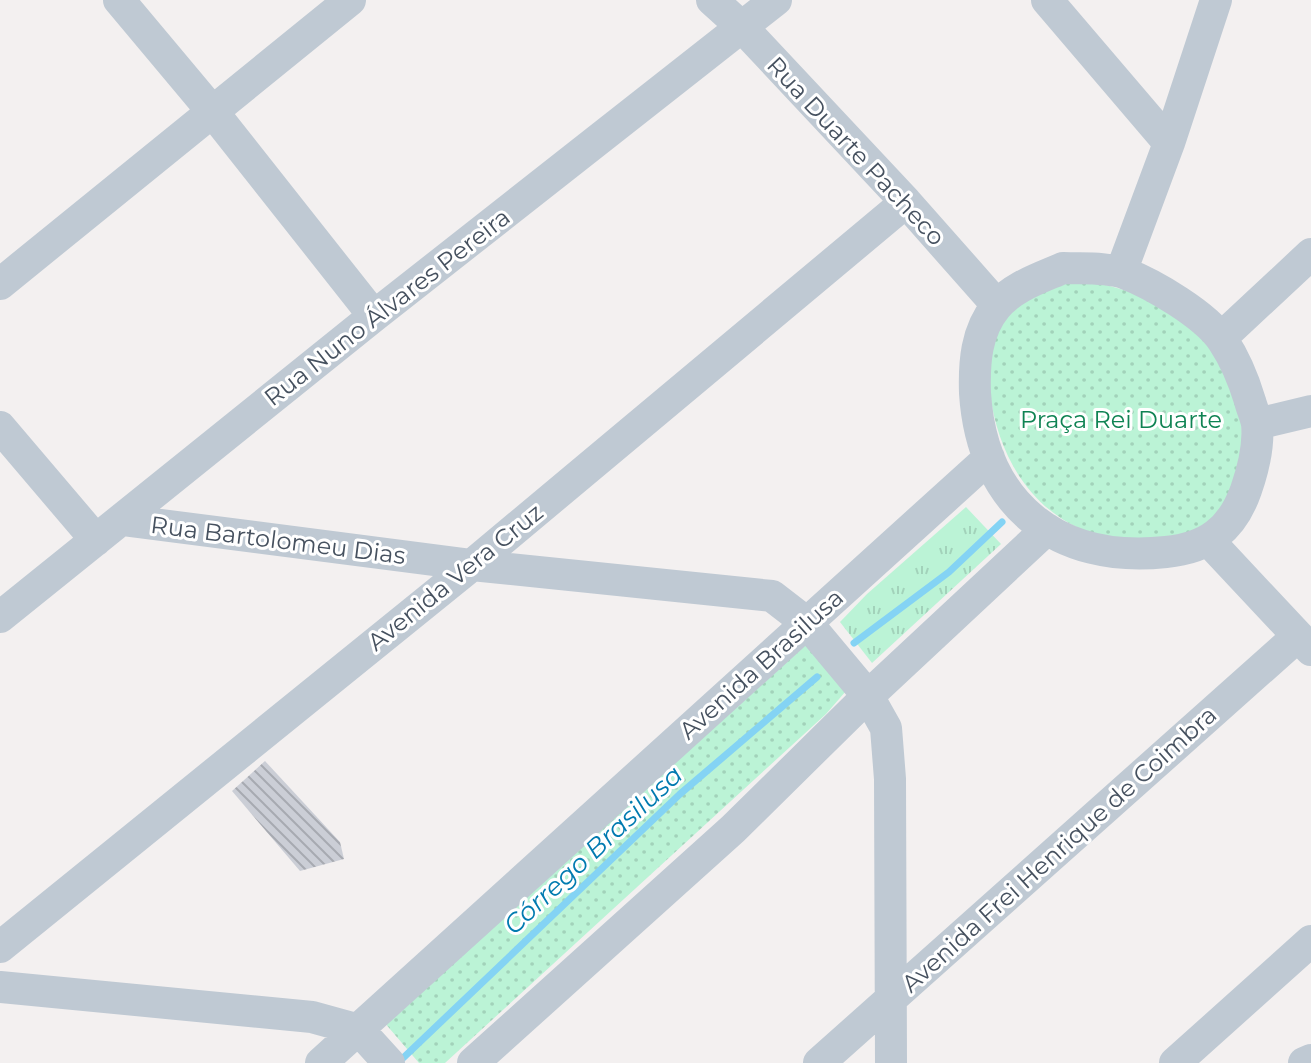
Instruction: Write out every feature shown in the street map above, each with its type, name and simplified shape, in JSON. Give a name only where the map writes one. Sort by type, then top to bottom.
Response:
[{"type":"street","points":[[119,0],[212,111],[374,316]]},
{"type":"street","points":[[0,284],[350,0]]},
{"type":"street","name":"Rua Duarte Pacheco","points":[[712,0],[743,28],[906,202],[997,305]]},
{"type":"street","name":"Rua Nuno Álvares Pereira","points":[[0,617],[374,316],[776,0]]},
{"type":"street","points":[[1047,0],[1169,143]]},
{"type":"street","points":[[1121,272],[1169,143],[1216,0]]},
{"type":"street","name":"Avenida Vera Cruz","points":[[0,947],[472,565],[906,202]]},
{"type":"street","points":[[1221,338],[1311,254]]},
{"type":"street","points":[[1063,268],[1121,272],[1171,296],[1221,338],[1247,391],[1257,424],[1252,473],[1241,503],[1228,523],[1209,541],[1182,550],[1125,555],[1094,549],[1047,529],[1016,505],[998,479],[980,431],[975,373],[978,346],[985,323],[997,305],[1029,282],[1063,268]]},
{"type":"street","points":[[1257,424],[1311,411]]},
{"type":"street","points":[[0,427],[96,540]]},
{"type":"street","name":"Avenida Brasilusa","points":[[321,1063],[989,458]]},
{"type":"street","name":"Rua Bartolomeu Dias","points":[[122,520],[472,565],[772,596],[807,623],[868,696],[886,728],[890,779],[891,1063]]},
{"type":"street","points":[[473,1063],[721,840],[868,696],[1047,529]]},
{"type":"street","points":[[1209,541],[1305,643]]},
{"type":"street","name":"Avenida Frei Henrique de Coimbra","points":[[819,1063],[1305,643]]},
{"type":"street","points":[[1175,1063],[1213,1049],[1311,941]]},
{"type":"street","points":[[0,987],[312,1017],[359,1030],[389,1063]]},
{"type":"street","points":[[1304,1063],[1311,1060]]},
{"type":"green space","name":"Praça Rei Duarte","points":[[1072,280],[1127,291],[1162,306],[1208,340],[1226,372],[1241,416],[1242,441],[1237,476],[1226,501],[1211,520],[1193,532],[1134,544],[1119,543],[1097,535],[1074,526],[1037,499],[1011,462],[1002,441],[990,394],[990,365],[999,324],[1017,303]]},
{"type":"green space","points":[[966,507],[1001,544],[872,663],[840,622],[867,594]]},
{"type":"green space","points":[[807,644],[846,691],[826,714],[445,1063],[419,1063],[384,1022]]},
{"type":"building","points":[[265,761],[340,842],[344,859],[300,871],[232,791]]},
{"type":"waterway","name":"Córrego Brasilusa","points":[[854,643],[949,572],[1002,522]]},
{"type":"waterway","name":"Córrego Brasilusa","points":[[402,1059],[680,794],[817,677]]}]
